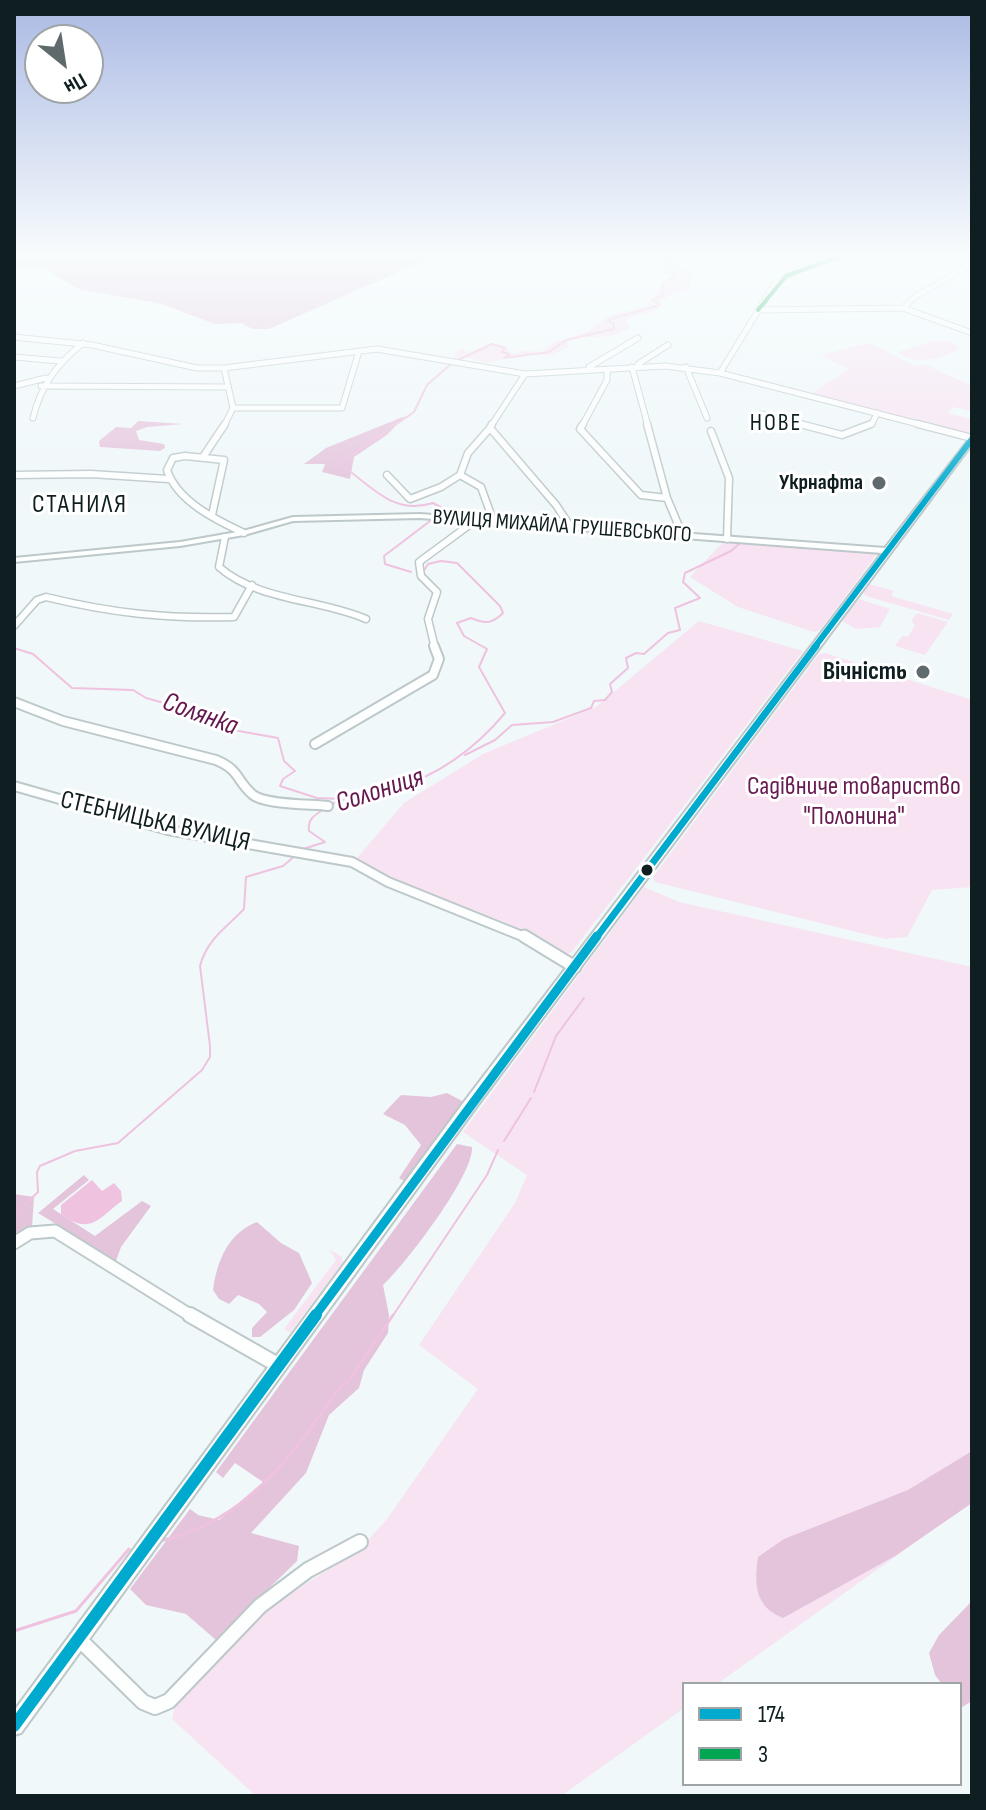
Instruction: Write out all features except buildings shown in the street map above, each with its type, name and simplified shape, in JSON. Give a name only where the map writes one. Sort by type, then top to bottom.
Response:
[{"type":"street","points":[[14,1726],[278,1365],[972,438],[686,367],[525,374],[399,351],[359,351],[224,368],[168,364],[83,343],[42,339]]},
{"type":"street","points":[[591,371],[589,367],[636,339]]},
{"type":"street","points":[[720,373],[740,339]]},
{"type":"street","points":[[33,418],[46,378],[60,361],[83,343]]},
{"type":"street","points":[[635,367],[668,345]]},
{"type":"street","points":[[233,408],[342,408],[359,351]]},
{"type":"street","points":[[14,357],[60,361]]},
{"type":"street","points":[[635,367],[667,498],[683,536]]},
{"type":"street","points":[[686,367],[707,418]]},
{"type":"street","points":[[203,457],[233,408],[224,368]]},
{"type":"street","points":[[607,370],[607,380],[580,429],[643,496],[667,498]]},
{"type":"street","points":[[387,475],[408,498],[413,499],[460,475],[468,453],[490,428],[525,374]]},
{"type":"street","points":[[14,377],[46,378]]},
{"type":"street","points":[[14,386],[35,378]]},
{"type":"street","points":[[41,386],[228,387]]},
{"type":"street","points":[[761,414],[842,435],[872,424],[877,413]]},
{"type":"street","points":[[490,428],[556,505],[572,529]]},
{"type":"street","points":[[711,431],[729,478],[727,539]]},
{"type":"street","points":[[168,479],[168,464],[173,458],[203,457],[225,462],[212,515]]},
{"type":"street","points":[[14,475],[91,474],[168,479],[212,515],[244,533]]},
{"type":"street","points":[[460,475],[481,487],[494,523]]},
{"type":"street","name":"ВУЛИЦЯ МИХАЙЛА ГРУШЕВСЬКОГО","points":[[14,560],[143,550],[225,537],[308,517],[431,516],[572,529],[886,550]]},
{"type":"street","points":[[315,744],[433,675],[439,659],[428,634],[430,603],[437,592],[422,578],[417,568],[419,562],[476,520]]},
{"type":"street","points":[[225,537],[220,570],[252,585],[366,619]]},
{"type":"street","points":[[14,626],[37,600],[46,597],[106,612],[178,619],[234,617],[252,585]]},
{"type":"street","points":[[14,702],[91,728],[218,760],[238,770],[250,795],[259,799],[328,806]]},
{"type":"street","name":"СТЕБНИЦЬКА ВУЛИЦЯ","points":[[14,786],[168,830],[358,864],[388,882],[522,935],[575,967]]},
{"type":"street","points":[[14,1243],[30,1233],[44,1230],[70,1238],[249,1351],[278,1365]]},
{"type":"street","points":[[79,1639],[143,1702],[155,1707],[169,1701],[260,1606],[308,1570],[360,1542]]},
{"type":"green space","points":[[564,339],[570,339],[567,340],[570,345],[553,356],[528,354],[486,363],[468,358],[453,359],[457,351],[464,349],[468,353],[491,343],[507,347],[511,355],[525,350],[541,353],[553,343]]},
{"type":"green space","points":[[936,340],[954,343],[960,349],[937,358],[920,360],[898,352]]},
{"type":"green space","points":[[869,343],[916,366],[924,364],[972,386],[972,411],[953,407],[948,413],[972,419],[969,434],[811,394],[848,369],[821,355]]},
{"type":"green space","points":[[724,541],[873,551],[877,554],[820,630],[814,632],[738,607],[690,577]]},
{"type":"green space","points":[[869,584],[894,591],[891,596],[953,614],[949,620],[866,596],[863,593]]},
{"type":"green space","points":[[859,599],[890,609],[880,627],[856,629],[842,621]]},
{"type":"green space","points":[[917,613],[948,622],[925,655],[895,646],[902,636],[908,637],[915,625],[911,621]]},
{"type":"green space","name":"Садівниче товариство \"Полонина\"","points":[[699,621],[803,651],[571,953],[563,954],[505,922],[385,877],[356,859],[404,803],[483,754],[596,707]]},
{"type":"green space","name":"Садівниче товариство \"Полонина\"","points":[[825,653],[972,700],[972,887],[932,890],[907,937],[885,939],[655,882],[653,877],[819,654]]},
{"type":"green space","points":[[644,887],[679,902],[972,967],[972,1502],[720,1682],[682,1682],[682,1709],[561,1796],[256,1796],[172,1719],[175,1707],[271,1606],[359,1550],[387,1519],[478,1389],[419,1345],[515,1203],[527,1175],[463,1132]]},
{"type":"green space","points":[[330,1250],[342,1257],[343,1262],[290,1333],[284,1329],[336,1260]]},
{"type":"shaded area","points":[[405,416],[387,435],[354,457],[350,479],[322,472],[325,464],[304,464],[326,448]]},
{"type":"shaded area","points":[[138,421],[184,424],[136,431],[139,440],[164,444],[165,448],[160,451],[100,447],[99,441],[116,427],[131,428]]},
{"type":"shaded area","points":[[447,1093],[466,1103],[404,1181],[399,1178],[421,1145],[405,1125],[383,1114],[401,1095],[431,1097]]},
{"type":"shaded area","points":[[457,1144],[472,1147],[470,1160],[451,1198],[383,1285],[389,1315],[388,1333],[364,1370],[359,1388],[329,1415],[306,1473],[251,1533],[299,1546],[297,1561],[216,1640],[186,1614],[146,1605],[130,1589],[190,1509],[198,1515],[219,1520],[263,1482],[235,1463],[223,1478],[216,1472]]},
{"type":"shaded area","points":[[84,1175],[89,1180],[53,1209],[95,1236],[142,1201],[151,1206],[121,1247],[116,1261],[38,1213]]},
{"type":"shaded area","points":[[92,1180],[102,1191],[114,1183],[121,1191],[122,1201],[88,1224],[72,1221],[61,1214],[61,1205]]},
{"type":"shaded area","points":[[14,1194],[34,1197],[32,1227],[14,1239]]},
{"type":"shaded area","points":[[257,1222],[281,1243],[299,1253],[312,1283],[294,1310],[260,1337],[252,1337],[252,1328],[267,1312],[259,1304],[238,1295],[229,1304],[219,1299],[213,1290],[217,1269],[231,1241]]},
{"type":"shaded area","points":[[972,1451],[972,1503],[895,1556],[783,1618],[767,1608],[758,1594],[758,1557],[784,1539],[908,1490]]},
{"type":"shaded area","points":[[972,1601],[972,1701],[962,1707],[962,1682],[940,1682],[935,1675],[929,1653],[939,1635]]},
{"type":"waterway","name":"Солониця","points":[[456,361],[492,344],[505,348],[502,352],[510,354],[504,358],[549,352],[568,339]]},
{"type":"waterway","name":"Солониця","points":[[440,512],[444,509],[433,503],[407,506],[386,498],[344,467],[342,462],[414,412],[427,385],[451,364]]},
{"type":"waterway","name":"Солониця","points":[[411,572],[385,564],[384,556],[434,518]]},
{"type":"waterway","points":[[465,755],[495,740],[512,725],[553,722],[591,708],[594,701],[605,700],[612,692],[610,684],[628,668],[626,658],[636,653],[644,654],[668,633],[680,630],[675,608],[700,598],[683,582],[685,573],[731,551],[740,543]]},
{"type":"waterway","name":"Солониця","points":[[332,804],[425,777],[468,749],[505,713],[479,667],[487,649],[464,636],[457,623],[471,618],[492,621],[503,613],[500,606],[457,563],[441,561],[428,564],[425,569]]},
{"type":"waterway","name":"Солянка","points":[[14,648],[33,654],[72,688],[133,690],[146,698],[182,708],[222,728],[278,738],[284,761],[295,771],[283,779],[280,786],[317,798],[341,799]]},
{"type":"waterway","name":"Солониця","points":[[300,850],[325,842],[309,831],[312,818],[324,809]]},
{"type":"waterway","name":"Солониця","points":[[14,1215],[38,1192],[37,1172],[40,1166],[75,1151],[118,1143],[202,1070],[210,1057],[200,966],[203,957],[218,934],[244,909],[246,877],[283,866],[296,855]]},
{"type":"waterway","points":[[534,1092],[556,1036],[584,998]]},
{"type":"waterway","points":[[504,1141],[531,1098]]},
{"type":"waterway","points":[[392,1317],[487,1175],[498,1150]]},
{"type":"waterway","points":[[164,1540],[221,1517],[266,1481],[305,1436],[341,1386],[348,1382],[393,1315]]},
{"type":"waterway","points":[[14,1631],[76,1611],[129,1549]]},
{"type":"transit line","name":"174","points":[[14,1726],[472,1102],[972,439]]},
{"type":"place","name":"Укрнафта","points":[[879,483]]},
{"type":"place","name":"Вічність","points":[[923,672]]},
{"type":"district","name":"НОВЕ","points":[[776,424]]},
{"type":"district","name":"СТАНИЛЯ","points":[[80,505]]}]
